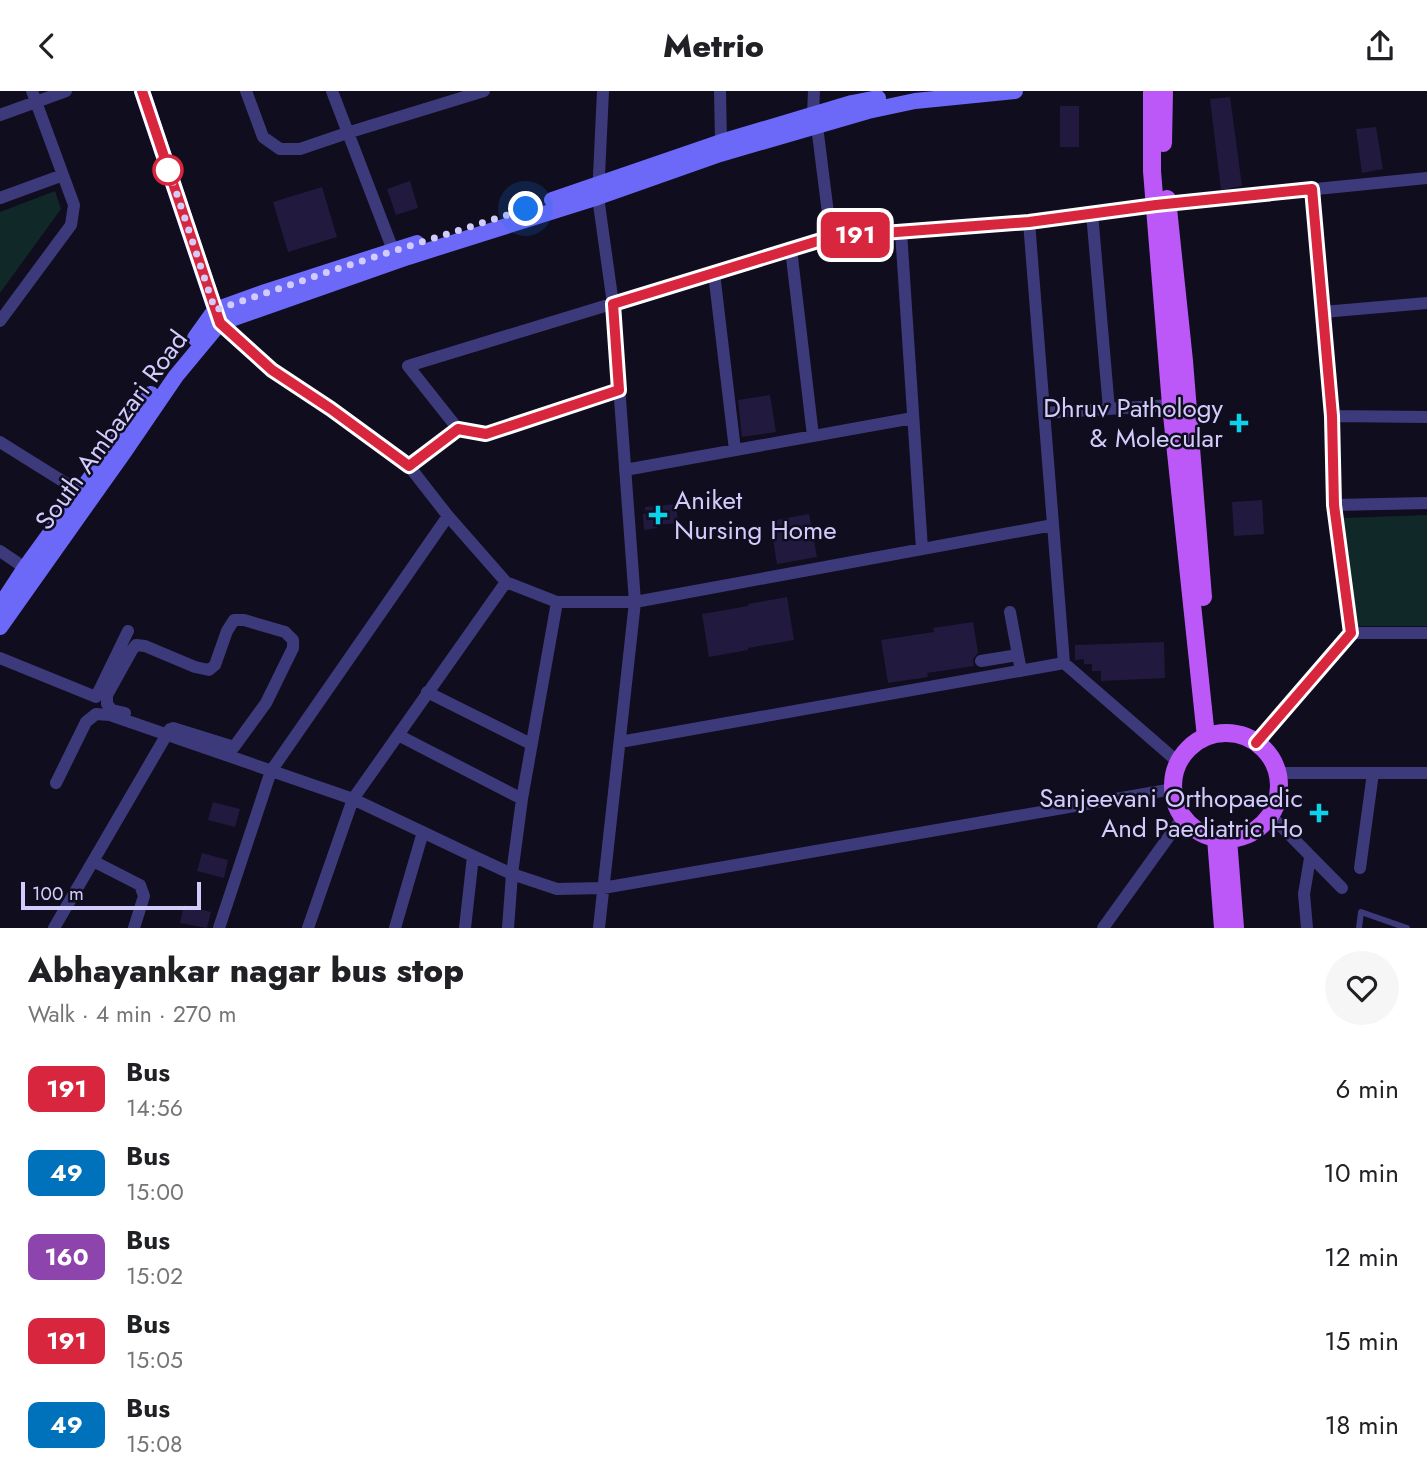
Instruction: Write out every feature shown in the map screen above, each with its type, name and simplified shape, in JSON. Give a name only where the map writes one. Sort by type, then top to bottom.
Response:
[{"type":"main road","points":[[142,91],[218,316]]},
{"type":"main road","name":"South Ambazari Road","points":[[0,606],[137,413],[218,316],[393,250],[720,154],[815,121],[852,103],[918,91]]},
{"type":"main road","name":"South Ambazari Road","points":[[0,627],[218,316],[408,257],[598,191],[721,142],[915,101],[1015,91]]},
{"type":"main road","points":[[1152,91],[1152,171],[1162,204],[1184,361],[1210,678],[1212,735]]},
{"type":"main road","points":[[1164,91],[1162,204],[1171,405],[1212,735]]},
{"type":"main road","points":[[1231,733],[1256,743],[1266,751],[1277,773],[1279,787],[1270,815],[1259,828],[1244,836],[1222,838],[1203,834],[1183,817],[1176,804],[1173,789],[1178,762],[1195,743],[1212,735],[1231,733]]},
{"type":"main road","points":[[1222,838],[1223,928]]},
{"type":"main road","points":[[1222,838],[1235,928]]},
{"type":"street","points":[[0,115],[34,96],[66,91]]},
{"type":"street","points":[[246,91],[263,137],[279,149],[300,149],[484,91]]},
{"type":"street","points":[[332,91],[393,250]]},
{"type":"street","points":[[599,928],[635,602],[613,304],[598,191],[603,91]]},
{"type":"street","points":[[720,91],[721,142]]},
{"type":"street","points":[[814,91],[815,121],[831,237]]},
{"type":"street","points":[[0,321],[71,225],[74,205],[34,96]]},
{"type":"street","points":[[0,198],[63,175]]},
{"type":"street","points":[[619,390],[486,434],[458,429],[408,366],[831,237],[1029,222],[1162,204],[1427,178]]},
{"type":"street","points":[[1256,743],[1351,633],[1334,505],[1332,416],[1312,189]]},
{"type":"street","points":[[1092,213],[1109,409]]},
{"type":"street","points":[[1029,222],[1064,663],[1178,762]]},
{"type":"street","points":[[901,232],[922,549]]},
{"type":"street","points":[[791,249],[813,436]]},
{"type":"street","points":[[714,273],[735,450]]},
{"type":"street","points":[[1323,312],[1427,303]]},
{"type":"street","points":[[218,316],[272,370],[409,466],[448,516],[506,582],[556,602],[635,602],[1053,525]]},
{"type":"street","points":[[1044,413],[1171,405]]},
{"type":"street","points":[[1332,416],[1427,417]]},
{"type":"street","points":[[625,470],[913,418]]},
{"type":"street","points":[[409,466],[458,429]]},
{"type":"street","points":[[0,442],[80,492]]},
{"type":"street","points":[[1334,505],[1427,503]]},
{"type":"street","points":[[219,928],[271,771],[448,516]]},
{"type":"street","points":[[0,551],[25,568]]},
{"type":"street","points":[[308,928],[353,799],[506,582]]},
{"type":"street","points":[[508,928],[522,799],[556,602]]},
{"type":"street","points":[[1010,612],[1021,671]]},
{"type":"street","points":[[224,749],[234,747],[265,703],[293,648],[293,640],[285,632],[244,619],[234,620],[227,631],[215,665],[209,670],[136,645],[107,695],[107,704],[112,710],[224,749],[271,771],[353,799],[512,874],[556,889],[603,888],[1173,789]]},
{"type":"street","points":[[0,657],[96,697],[128,631]]},
{"type":"street","points":[[1351,633],[1427,633]]},
{"type":"street","points":[[981,661],[1018,655]]},
{"type":"street","points":[[620,742],[1064,663]]},
{"type":"street","points":[[427,692],[531,744]]},
{"type":"street","points":[[56,783],[86,722],[96,714],[110,715],[169,731]]},
{"type":"street","points":[[169,731],[121,814],[54,928],[93,861],[169,731]]},
{"type":"street","points":[[398,735],[522,799]]},
{"type":"street","points":[[1277,773],[1427,773]]},
{"type":"street","points":[[1360,869],[1373,773]]},
{"type":"street","points":[[1270,815],[1342,888]]},
{"type":"street","points":[[1103,928],[1183,817]]},
{"type":"street","points":[[395,928],[423,832]]},
{"type":"street","points":[[465,928],[473,856]]},
{"type":"street","points":[[1307,928],[1304,894],[1310,857]]},
{"type":"street","points":[[93,861],[140,885],[144,896],[134,928]]},
{"type":"lane","points":[[1359,928],[1361,912],[1407,928]]},
{"type":"green space","points":[[55,191],[61,209],[0,293],[0,212]]},
{"type":"green space","points":[[1427,515],[1427,626],[1355,626],[1343,518]]},
{"type":"building","points":[[1230,97],[1242,186],[1221,190],[1210,99]]},
{"type":"building","points":[[1060,106],[1079,106],[1079,147],[1060,147]]},
{"type":"building","points":[[1376,127],[1383,169],[1362,173],[1356,129]]},
{"type":"building","points":[[410,181],[418,208],[396,215],[387,189]]},
{"type":"building","points":[[322,187],[337,237],[288,252],[273,202]]},
{"type":"building","points":[[770,395],[776,432],[742,437],[738,400]]},
{"type":"building","points":[[1262,500],[1264,534],[1234,536],[1232,502]]},
{"type":"building","points":[[676,504],[678,523],[656,525],[657,528],[644,530],[645,507]]},
{"type":"building","points":[[809,514],[817,557],[777,564],[770,521]]},
{"type":"building","points":[[787,597],[794,640],[709,657],[702,614]]},
{"type":"building","points":[[973,622],[978,653],[973,659],[974,666],[927,673],[928,677],[888,683],[881,640],[934,632],[933,628]]},
{"type":"building","points":[[1164,642],[1165,678],[1101,681],[1101,671],[1092,671],[1092,664],[1084,664],[1084,659],[1075,660],[1075,645]]},
{"type":"building","points":[[213,802],[240,809],[235,827],[208,820]]},
{"type":"building","points":[[202,853],[228,860],[224,878],[197,871]]},
{"type":"building","points":[[184,905],[211,912],[207,928],[180,923]]},
{"type":"bus line","name":"191","points":[[142,91],[220,323],[272,370],[409,466],[458,429],[486,434],[619,390],[613,304],[831,237],[1029,222],[1156,205],[1312,189],[1332,416],[1334,505],[1351,633],[1256,743]]},
{"type":"place","name":"Dhruv Pathology & Molecular","points":[[1239,423]]},
{"type":"place","name":"Aniket Nursing Home","points":[[658,515]]},
{"type":"place","name":"Sanjeevani Orthopaedic And Paediatric Ho","points":[[1319,813]]},
{"type":"route","points":[[168,170],[167,164],[215,310],[526,209]]}]
